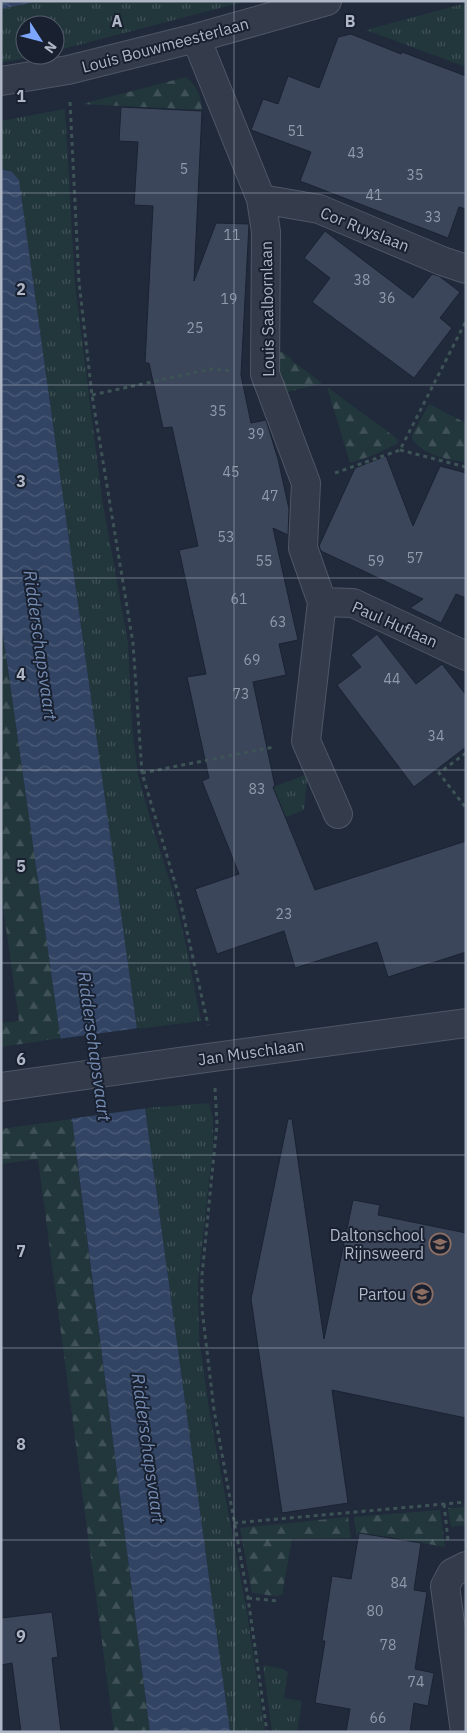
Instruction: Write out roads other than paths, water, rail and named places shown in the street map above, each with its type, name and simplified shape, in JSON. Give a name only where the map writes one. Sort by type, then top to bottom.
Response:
[{"type":"street","name":"Louis Bouwmeesterlaan","points":[[1,81],[68,70],[196,38],[326,1]]},
{"type":"street","name":"Louis Saalbornlaan","points":[[196,38],[261,199],[266,232],[265,374],[306,483],[302,548],[322,602],[306,741],[338,814]]},
{"type":"street","name":"Cor Ruyslaan","points":[[261,199],[319,209],[442,261],[466,269]]},
{"type":"street","name":"Paul Huflaan","points":[[322,602],[353,603],[466,656]]},
{"type":"street","name":"Jan Muschlaan","points":[[1,1087],[466,1023]]},
{"type":"street","points":[[465,1732],[445,1586],[452,1573],[466,1566]]},
{"type":"water","points":[[1,1],[39,1],[1,9]]},
{"type":"water","name":"Ridderschapsvaart","points":[[1,169],[12,172],[19,180],[137,1029],[145,1108],[230,1732],[150,1732],[72,1119],[1,620]]},
{"type":"place","name":"Daltonschool Rijnsweerd","points":[[440,1244]]},
{"type":"place","name":"Partou","points":[[422,1294]]}]
